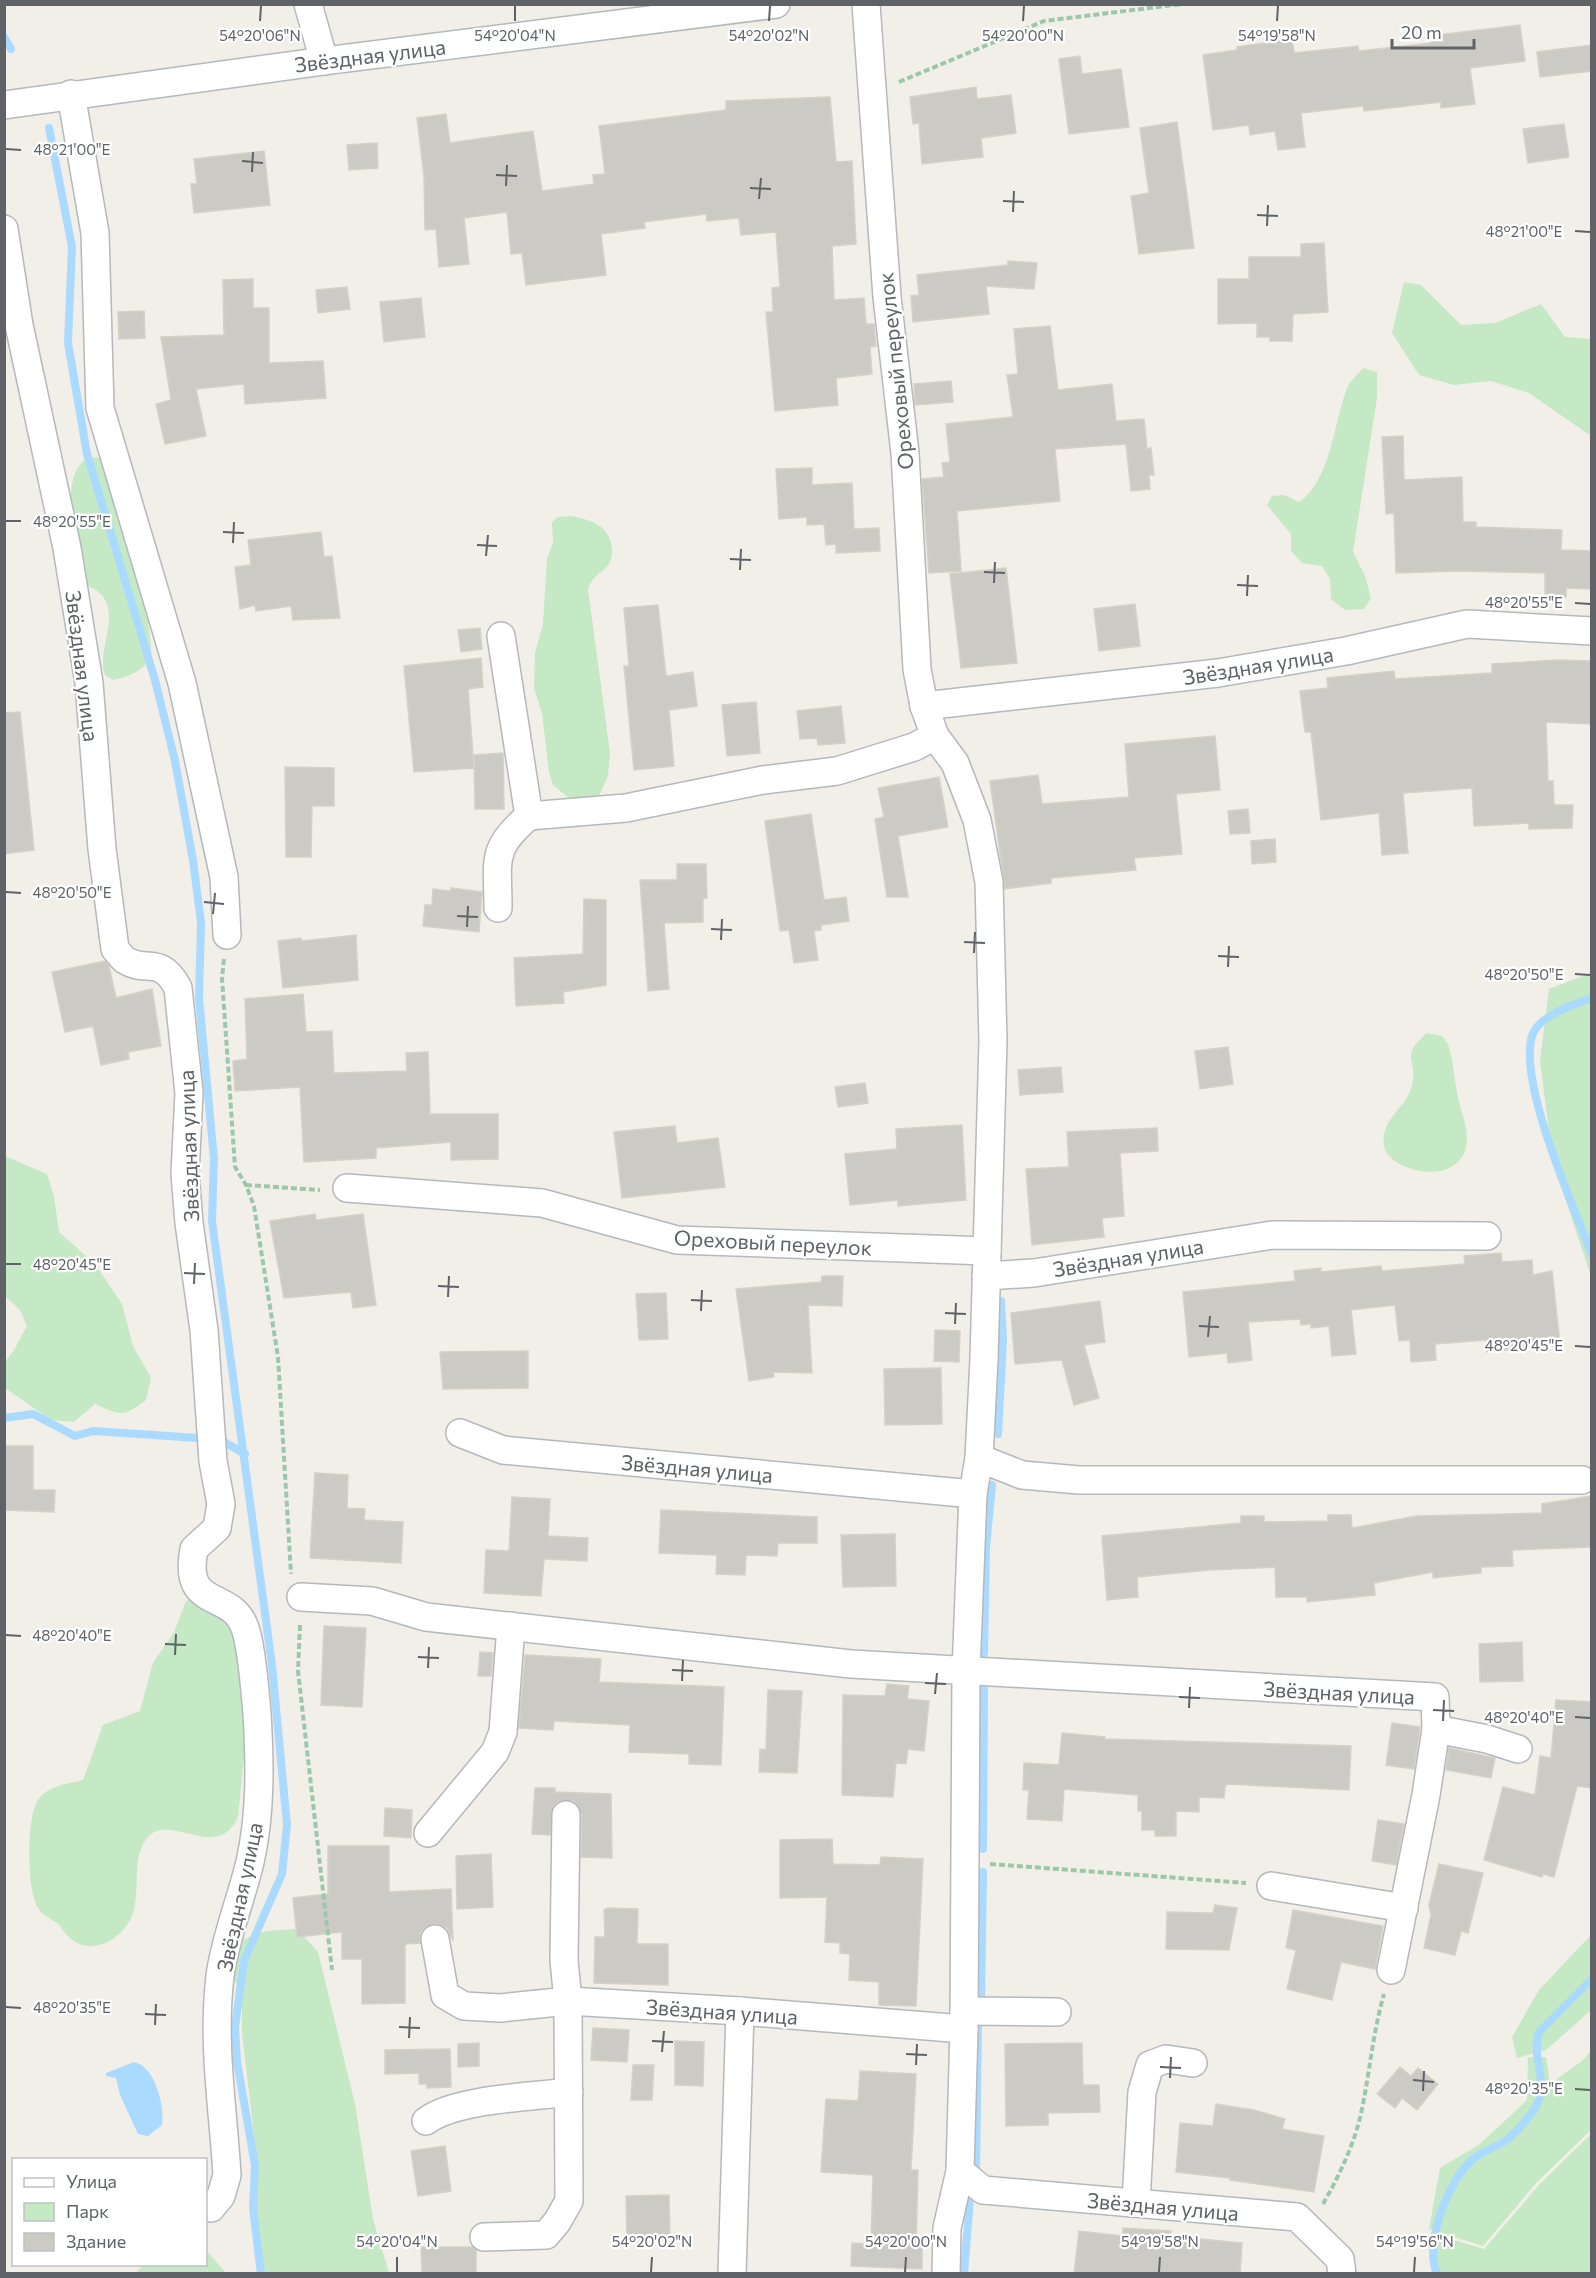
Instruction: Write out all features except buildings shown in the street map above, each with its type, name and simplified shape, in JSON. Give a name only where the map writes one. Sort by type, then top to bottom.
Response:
[{"type":"street","points":[[308,4],[324,61]]},
{"type":"street","name":"Звёздная улица","points":[[4,105],[70,94],[776,4]]},
{"type":"street","name":"Ореховый переулок","points":[[347,1188],[542,1203],[677,1240],[986,1264],[993,1041],[989,882],[977,820],[955,763],[934,736],[924,706],[916,669],[905,453],[887,297],[866,4]]},
{"type":"street","points":[[70,94],[95,233],[100,408],[182,683],[224,877],[227,935]]},
{"type":"street","name":"Звёздная улица","points":[[4,229],[19,325],[67,548],[89,683],[102,849],[116,949],[126,961],[160,968],[171,975],[177,988],[189,1093],[185,1174],[189,1223],[204,1330],[213,1461],[221,1504],[216,1528],[194,1549],[191,1564],[192,1580],[199,1590],[238,1615],[246,1629],[256,1710],[260,1782],[256,1825],[250,1860],[221,1974],[215,2037],[227,2175],[221,2196],[211,2208]]},
{"type":"street","name":"Звёздная улица","points":[[924,706],[1218,673],[1346,651],[1467,624],[1592,631]]},
{"type":"street","points":[[501,636],[529,816]]},
{"type":"street","points":[[498,908],[498,850],[511,831],[529,816],[626,808],[763,780],[837,771],[914,747],[934,736]]},
{"type":"street","name":"Звёздная улица","points":[[986,1264],[1034,1273],[1272,1235],[1487,1236]]},
{"type":"street","points":[[946,2274],[947,2228],[960,2170],[964,2020],[966,1672],[973,1494],[979,1458],[986,1264]]},
{"type":"street","name":"Звёздная улица","points":[[460,1432],[503,1450],[973,1494]]},
{"type":"street","points":[[979,1458],[1022,1475],[1079,1480],[1582,1480]]},
{"type":"street","name":"Звёздная улица","points":[[301,1597],[372,1601],[426,1617],[851,1664],[1435,1697],[1436,1729],[1391,1970]]},
{"type":"street","points":[[428,1833],[495,1752],[503,1732],[511,1626]]},
{"type":"street","points":[[1436,1729],[1487,1739],[1518,1749]]},
{"type":"street","points":[[484,2237],[546,2235],[557,2222],[569,2201],[568,2001],[564,1960],[566,1815]]},
{"type":"street","points":[[1271,1886],[1404,1908]]},
{"type":"street","name":"Звёздная улица","points":[[435,1939],[445,1995],[464,2006],[500,2008],[568,2001],[964,2020],[1057,2012]]},
{"type":"street","points":[[732,2274],[740,2011]]},
{"type":"street","points":[[1136,2203],[1142,2092],[1150,2065],[1166,2059],[1193,2063]]},
{"type":"street","points":[[426,2121],[438,2112],[457,2107],[569,2092]]},
{"type":"street","name":"Звёздная улица","points":[[960,2170],[983,2190],[1297,2217],[1340,2259],[1342,2274]]},
{"type":"path","points":[[872,86],[902,81],[1044,21],[1182,4]]},
{"type":"path","points":[[227,935],[222,978],[235,1167],[246,1185],[254,1206],[278,1358],[290,1571],[301,1597],[298,1671],[333,1970]]},
{"type":"path","points":[[246,1185],[306,1191],[347,1188]]},
{"type":"path","points":[[965,1863],[1271,1886]]},
{"type":"path","points":[[1310,2229],[1342,2171],[1362,2110],[1374,2031],[1391,1970]]},
{"type":"green space","points":[[1404,282],[1421,285],[1461,325],[1495,323],[1541,304],[1565,337],[1591,339],[1591,436],[1529,393],[1491,381],[1454,385],[1419,375],[1392,333]]},
{"type":"green space","points":[[1363,368],[1377,372],[1377,398],[1353,552],[1365,576],[1371,598],[1364,609],[1345,610],[1331,599],[1330,579],[1322,566],[1302,563],[1291,551],[1291,534],[1267,505],[1272,496],[1284,495],[1299,502],[1318,481],[1330,451],[1347,388]]},
{"type":"green space","points":[[89,457],[99,458],[104,462],[134,562],[151,642],[150,656],[144,666],[130,675],[113,680],[105,675],[103,668],[109,620],[108,609],[105,599],[97,591],[84,584],[74,535],[71,497],[73,480],[79,466]]},
{"type":"green space","points":[[571,516],[593,522],[605,530],[609,536],[612,552],[609,563],[594,578],[588,589],[610,753],[608,776],[595,805],[574,802],[553,785],[549,772],[542,713],[534,688],[535,653],[543,624],[547,558],[553,543],[552,522],[558,517]]},
{"type":"green space","points":[[1592,973],[1591,1276],[1553,1162],[1540,1061],[1549,989]]},
{"type":"green space","points":[[1427,1033],[1442,1036],[1448,1044],[1467,1134],[1466,1147],[1460,1160],[1449,1168],[1436,1171],[1409,1168],[1388,1155],[1384,1146],[1386,1128],[1405,1101],[1412,1086],[1411,1054],[1413,1048]]},
{"type":"green space","points":[[5,1156],[47,1174],[54,1196],[59,1232],[95,1264],[122,1304],[133,1346],[151,1378],[146,1400],[132,1410],[121,1413],[95,1404],[74,1422],[51,1420],[5,1388],[5,1362],[27,1326],[20,1310],[5,1296]]},
{"type":"green space","points":[[218,1591],[231,1609],[247,1727],[238,1817],[229,1830],[218,1836],[206,1837],[168,1830],[157,1831],[147,1838],[138,1858],[135,1904],[127,1925],[122,1932],[100,1945],[84,1945],[76,1942],[57,1923],[41,1912],[34,1897],[29,1853],[34,1809],[38,1800],[47,1791],[83,1780],[103,1725],[140,1711],[153,1663],[174,1632],[186,1601]]},
{"type":"green space","points":[[297,1929],[318,1952],[355,2104],[373,2219],[389,2273],[263,2273],[255,2226],[258,2169],[242,2033],[242,1993],[231,1974],[230,1955],[242,1940],[266,1931]]},
{"type":"green space","points":[[1591,1935],[1591,2010],[1546,2050],[1517,2058],[1512,2037],[1539,1990]]},
{"type":"green space","points":[[1591,2051],[1591,2130],[1536,2183],[1483,2246],[1429,2229],[1440,2168],[1480,2144],[1527,2100],[1528,2057],[1546,2057],[1550,2084],[1582,2061]]},
{"type":"green space","points":[[1591,2134],[1591,2273],[1434,2273],[1431,2233],[1484,2249],[1539,2185]]},
{"type":"green space","points":[[207,2251],[226,2273],[136,2273],[142,2266],[207,2266]]},
{"type":"water","points":[[134,2062],[148,2071],[153,2079],[162,2108],[162,2125],[148,2136],[138,2134],[120,2095],[116,2078],[106,2076],[106,2073]]},
{"type":"waterway","points":[[4,37],[11,49]]},
{"type":"waterway","points":[[49,128],[72,247],[68,343],[87,454],[155,680],[175,761],[193,860],[201,923],[199,998],[214,1159],[212,1221],[272,1665],[287,1825],[282,1874],[244,1961],[235,2027],[237,2062],[255,2165],[253,2208],[261,2274]]},
{"type":"waterway","points":[[1592,998],[1558,1012],[1541,1022],[1532,1036],[1530,1057],[1533,1083],[1550,1146],[1592,1255]]},
{"type":"waterway","points":[[998,1434],[1003,1340],[1001,1301]]},
{"type":"waterway","points":[[4,1418],[33,1414],[75,1436],[93,1431],[198,1438]]},
{"type":"waterway","points":[[219,1439],[245,1454]]},
{"type":"waterway","points":[[984,1653],[986,1547],[992,1485]]},
{"type":"waterway","points":[[983,1849],[984,1687]]},
{"type":"waterway","points":[[981,2002],[983,1872]]},
{"type":"waterway","points":[[1437,2274],[1434,2261],[1436,2230],[1447,2197],[1463,2170],[1472,2160],[1510,2137],[1535,2108],[1541,2089],[1537,2051],[1539,2032],[1592,1979]]},
{"type":"waterway","points":[[976,2170],[978,2023]]},
{"type":"waterway","points":[[964,2274],[970,2198]]}]
